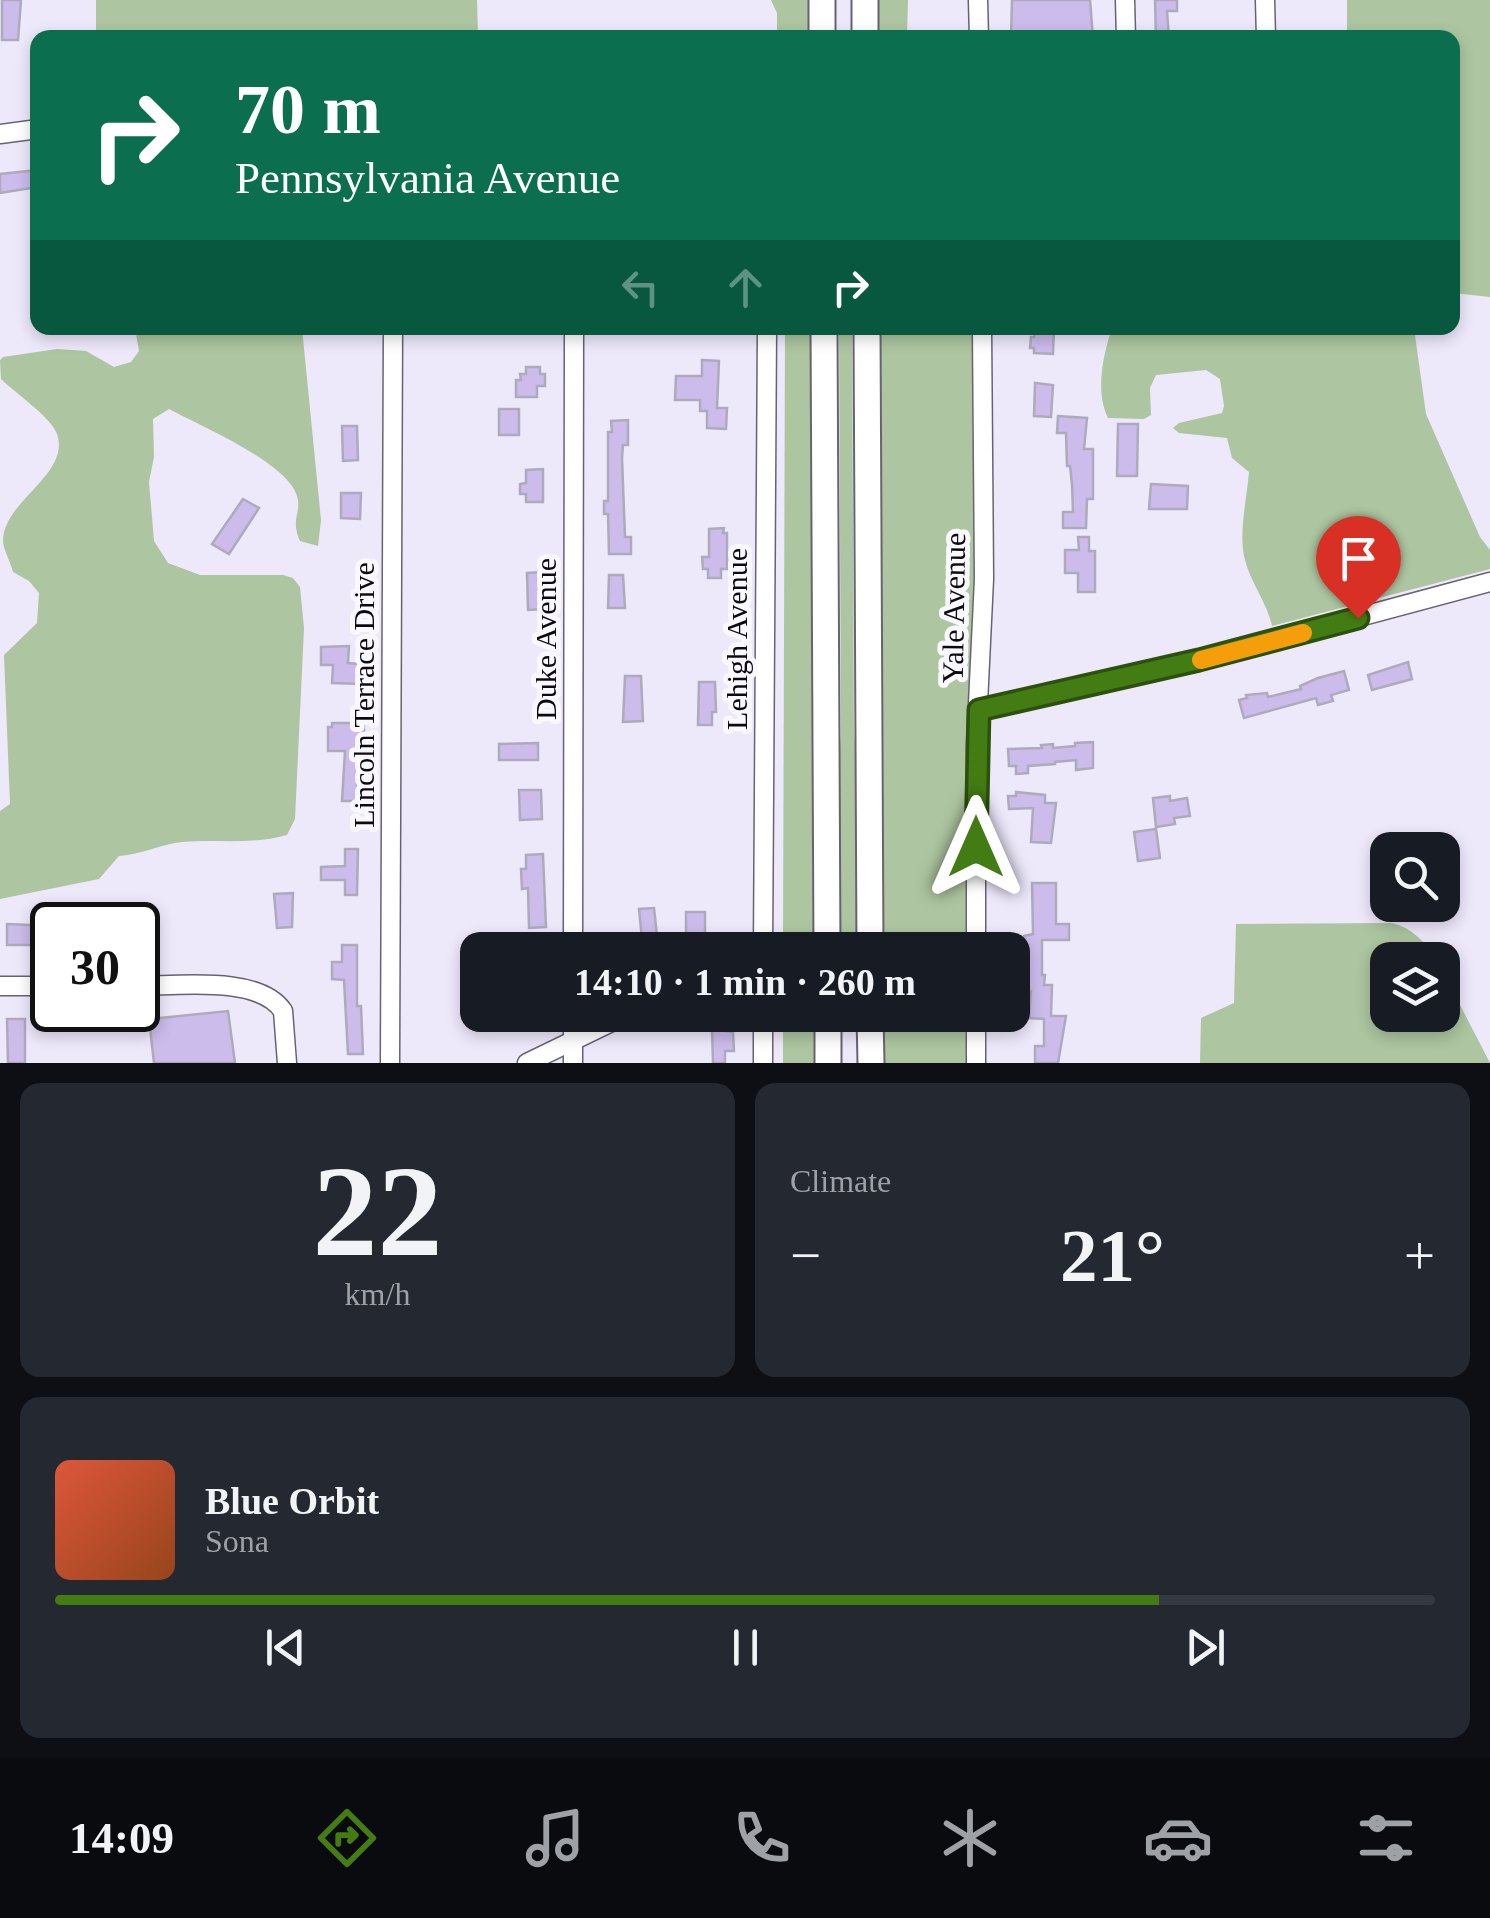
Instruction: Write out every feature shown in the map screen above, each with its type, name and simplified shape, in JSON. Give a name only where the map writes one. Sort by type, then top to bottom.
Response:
[{"type":"highway","points":[[822,0],[822,30]]},
{"type":"highway","points":[[865,0],[865,30]]},
{"type":"highway","points":[[824,335],[828,932]]},
{"type":"highway","points":[[867,335],[870,932]]},
{"type":"highway","points":[[828,1032],[828,1063]]},
{"type":"highway","points":[[870,1032],[870,1063]]},
{"type":"street","points":[[978,0],[979,30]]},
{"type":"street","points":[[1125,0],[1126,30]]},
{"type":"street","points":[[1265,0],[1266,30]]},
{"type":"street","points":[[0,134],[30,130]]},
{"type":"street","name":"Lincoln Terrace Drive","points":[[390,1063],[393,335]]},
{"type":"street","name":"Duke Avenue","points":[[573,932],[574,335]]},
{"type":"street","name":"Lehigh Avenue","points":[[764,932],[767,335]]},
{"type":"street","name":"Yale Avenue","points":[[976,932],[984,579],[982,335]]},
{"type":"street","points":[[979,710],[1199,660],[1490,582]]},
{"type":"street","points":[[0,986],[30,986]]},
{"type":"street","points":[[160,986],[240,987],[262,992],[283,1011],[287,1063]]},
{"type":"street","points":[[573,1032],[573,1063]]},
{"type":"street","points":[[526,1063],[590,1032]]},
{"type":"street","points":[[764,1032],[764,1063]]},
{"type":"street","points":[[976,1032],[976,1063]]},
{"type":"green space","points":[[96,0],[477,0],[478,30],[96,30]]},
{"type":"green space","points":[[771,0],[809,0],[809,30],[777,30],[777,13]]},
{"type":"green space","points":[[878,0],[908,0],[907,30],[878,30]]},
{"type":"green space","points":[[1347,0],[1490,0],[1490,297],[1460,294],[1460,30],[1347,30]]},
{"type":"green space","points":[[136,335],[303,335],[321,520],[318,546],[300,541],[296,527],[297,496],[277,470],[241,446],[169,409],[153,419],[154,457],[149,482],[154,541],[168,563],[200,575],[283,575],[293,578],[300,587],[304,628],[295,819],[287,835],[167,845],[119,856],[99,879],[0,899],[0,811],[10,804],[4,655],[37,623],[39,593],[29,581],[13,572],[3,542],[13,514],[46,475],[59,449],[57,434],[48,420],[1,379],[0,360],[57,349],[86,351],[114,367],[131,362],[139,351]]},
{"type":"green space","points":[[785,335],[810,335],[814,932],[783,932]]},
{"type":"green space","points":[[839,335],[852,335],[854,735],[859,791],[860,932],[838,932],[836,792],[841,736]]},
{"type":"green space","points":[[880,335],[975,335],[978,575],[969,932],[884,932]]},
{"type":"green space","points":[[1110,335],[1415,335],[1426,414],[1480,537],[1490,550],[1490,569],[1272,626],[1243,550],[1249,472],[1232,458],[1227,438],[1179,433],[1173,428],[1179,423],[1222,413],[1220,379],[1206,370],[1156,375],[1150,388],[1151,415],[1144,419],[1108,418],[1102,397],[1103,361]]},
{"type":"green space","points":[[1392,923],[1406,928],[1423,942],[1370,942],[1370,1032],[1460,1032],[1460,1005],[1490,1063],[1200,1063],[1201,1018],[1234,1003],[1236,924]]},
{"type":"green space","points":[[783,1032],[814,1032],[814,1063],[783,1063]]},
{"type":"green space","points":[[884,1032],[969,1032],[968,1063],[884,1063]]},
{"type":"building","points":[[2,0],[21,0],[18,40],[2,40]]},
{"type":"building","points":[[1012,0],[1090,0],[1092,30],[1011,30]]},
{"type":"building","points":[[1155,0],[1177,0],[1177,11],[1167,11],[1168,30],[1156,30]]},
{"type":"building","points":[[30,171],[30,188],[0,193],[0,174]]},
{"type":"building","points":[[1054,335],[1053,354],[1034,353],[1034,348],[1030,348],[1034,337]]},
{"type":"building","points":[[702,360],[719,361],[717,408],[727,408],[726,429],[707,428],[707,411],[700,411],[700,400],[675,400],[676,376],[702,376]]},
{"type":"building","points":[[526,367],[540,367],[540,374],[545,374],[545,386],[537,386],[537,397],[516,397],[516,380],[521,380],[520,374],[526,374]]},
{"type":"building","points":[[1035,383],[1053,385],[1051,417],[1034,416]]},
{"type":"building","points":[[499,409],[519,409],[519,435],[499,435]]},
{"type":"building","points":[[1058,416],[1087,418],[1084,449],[1093,449],[1093,499],[1087,499],[1086,528],[1063,528],[1063,512],[1073,512],[1072,484],[1066,433],[1057,433]]},
{"type":"building","points":[[628,420],[628,445],[623,445],[622,458],[625,537],[631,537],[631,554],[609,554],[608,514],[604,514],[604,501],[608,501],[608,432],[612,432],[611,421]]},
{"type":"building","points":[[1118,424],[1138,424],[1137,476],[1117,476]]},
{"type":"building","points":[[342,426],[357,426],[358,460],[343,461]]},
{"type":"building","points":[[543,469],[543,502],[526,502],[526,494],[520,494],[520,484],[526,483],[526,470]]},
{"type":"building","points":[[1151,484],[1188,486],[1187,509],[1149,509]]},
{"type":"building","points":[[341,493],[361,493],[360,519],[341,518]]},
{"type":"building","points":[[243,499],[259,508],[229,554],[212,544]]},
{"type":"building","points":[[724,528],[727,569],[721,569],[721,578],[708,578],[702,557],[709,557],[709,529]]},
{"type":"building","points":[[1078,537],[1089,537],[1089,551],[1095,551],[1095,592],[1078,592],[1078,573],[1065,573],[1065,550],[1079,550]]},
{"type":"building","points":[[543,572],[544,609],[528,610],[527,573]]},
{"type":"building","points":[[609,575],[623,575],[625,608],[608,608]]},
{"type":"building","points":[[349,646],[348,663],[369,665],[369,677],[362,677],[362,684],[332,683],[333,665],[321,665],[321,647]]},
{"type":"building","points":[[1408,662],[1412,679],[1372,690],[1368,675]]},
{"type":"building","points":[[1344,671],[1349,690],[1331,695],[1333,701],[1318,705],[1316,698],[1244,718],[1239,700],[1247,698],[1246,695],[1267,693],[1268,697],[1301,689],[1300,686],[1318,678]]},
{"type":"building","points":[[625,676],[641,676],[643,721],[623,722]]},
{"type":"building","points":[[699,682],[715,682],[716,712],[712,712],[712,725],[698,725]]},
{"type":"building","points":[[332,723],[364,723],[364,769],[357,769],[357,801],[342,801],[345,751],[328,751],[328,727]]},
{"type":"building","points":[[1093,742],[1093,768],[1076,770],[1076,760],[1028,766],[1028,773],[1016,774],[1016,766],[1009,766],[1008,749]]},
{"type":"building","points":[[538,743],[538,760],[499,760],[499,744]]},
{"type":"building","points":[[519,790],[541,790],[542,819],[520,820]]},
{"type":"building","points":[[1016,792],[1045,795],[1045,803],[1056,803],[1051,843],[1031,842],[1033,808],[1009,809],[1008,796],[1016,796]]},
{"type":"building","points":[[1170,796],[1170,801],[1187,798],[1190,816],[1174,818],[1175,824],[1156,827],[1153,798]]},
{"type":"building","points":[[1156,829],[1160,858],[1138,861],[1134,832]]},
{"type":"building","points":[[345,849],[358,849],[357,895],[345,895],[345,880],[321,880],[321,867],[345,866]]},
{"type":"building","points":[[543,854],[546,927],[529,928],[528,888],[522,889],[521,869],[526,869],[526,855]]},
{"type":"building","points":[[1032,883],[1056,883],[1056,924],[1069,924],[1069,940],[1042,940],[1042,975],[1044,985],[1052,985],[1051,1016],[1066,1016],[1058,1063],[1035,1063],[1035,1046],[1044,1046],[1044,1019],[1030,1018]]},
{"type":"building","points":[[293,893],[292,927],[277,928],[274,894]]},
{"type":"building","points":[[654,908],[657,932],[641,932],[639,909]]},
{"type":"building","points":[[686,912],[705,912],[705,932],[686,932]]},
{"type":"building","points":[[7,924],[30,925],[30,945],[7,945]]},
{"type":"building","points":[[342,945],[357,945],[357,1006],[361,1006],[363,1054],[348,1054],[344,980],[332,979],[332,962],[342,962]]},
{"type":"building","points":[[228,1011],[235,1063],[154,1063],[150,1032],[160,1032],[160,1018]]},
{"type":"building","points":[[7,1019],[25,1019],[25,1063],[8,1063]]},
{"type":"building","points":[[712,1032],[733,1032],[734,1051],[725,1051],[725,1063],[713,1063]]},
{"type":"slow traffic","points":[[1201,660],[1303,633]]},
{"type":"route","points":[[976,847],[979,710],[1199,660],[1358,618]]}]
